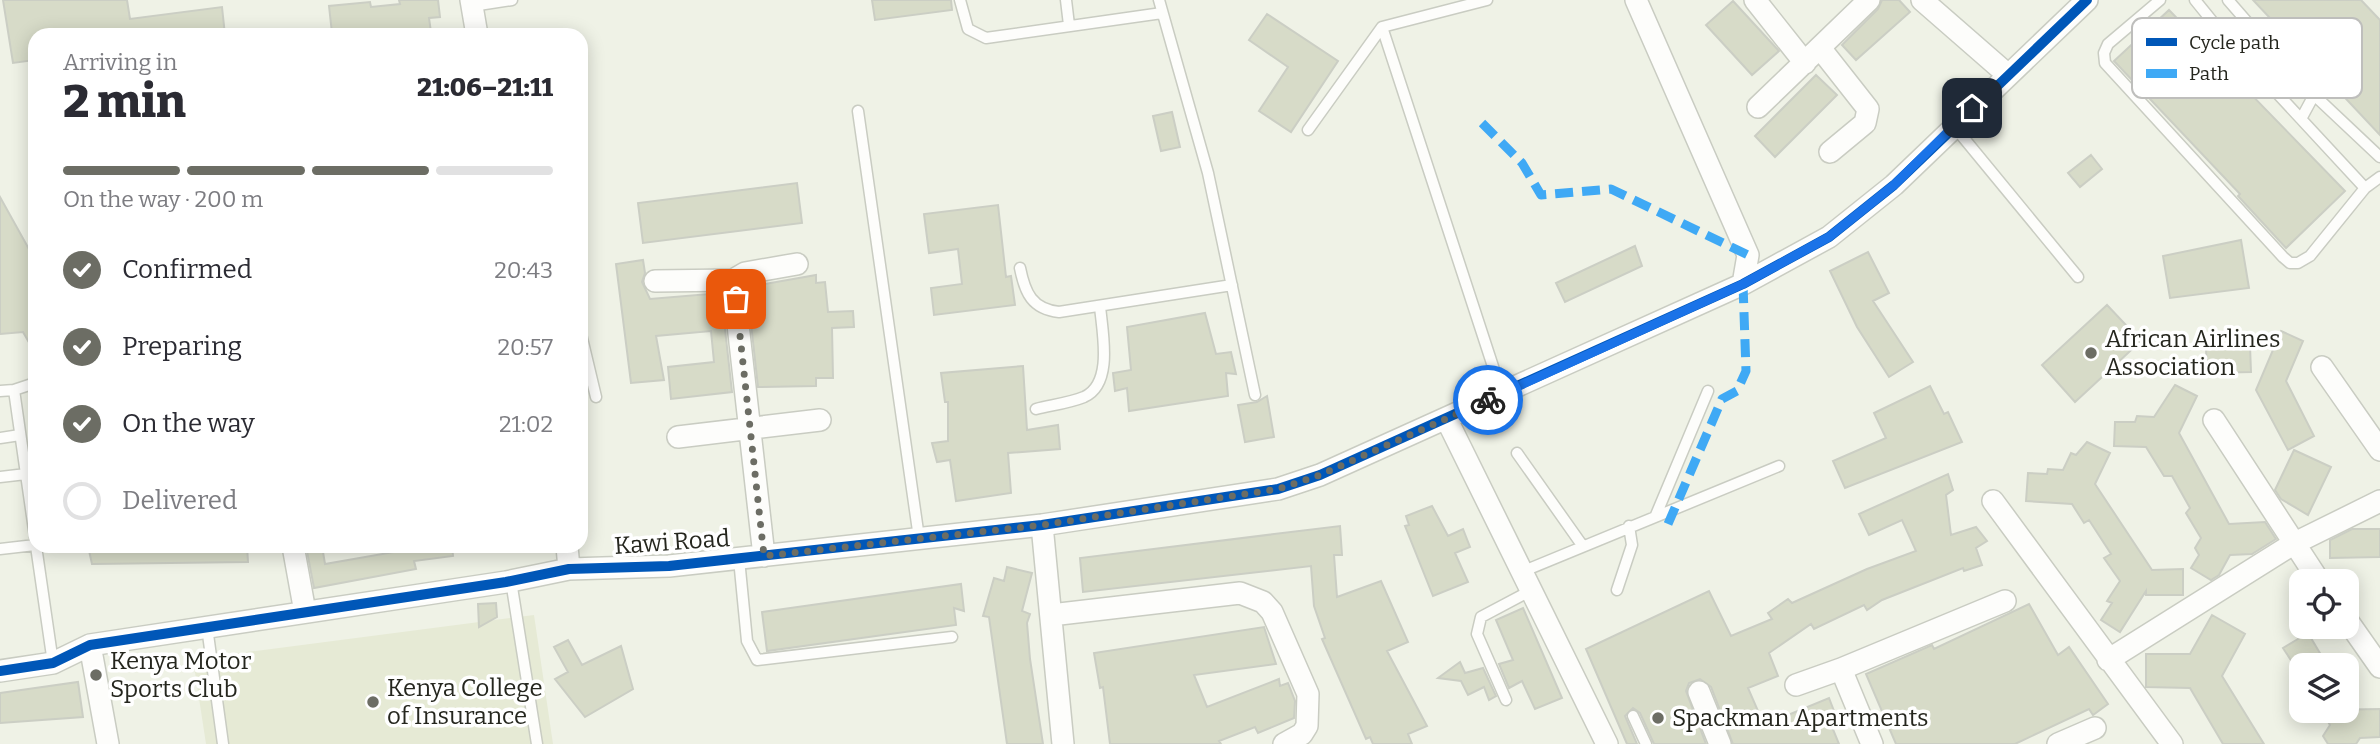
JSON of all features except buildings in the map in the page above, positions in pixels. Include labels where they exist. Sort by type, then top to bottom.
[{"type":"street","points":[[1636,0],[1748,255],[1743,284]]},
{"type":"street","points":[[1755,0],[1868,109],[1865,124],[1830,152]]},
{"type":"street","points":[[1758,107],[1869,0]]},
{"type":"street","points":[[1922,0],[2008,75]]},
{"type":"street","name":"Kawi Road","points":[[0,671],[53,663],[90,645],[511,581],[569,569],[668,566],[1042,525],[1278,489],[1320,475],[1447,420],[1743,284],[1829,237],[1894,185],[1953,125],[2087,0]]},
{"type":"street","points":[[471,3],[476,28]]},
{"type":"street","points":[[656,281],[733,280],[745,273],[797,264]]},
{"type":"street","points":[[733,280],[764,556]]},
{"type":"street","points":[[2322,367],[2380,450]]},
{"type":"street","points":[[678,437],[820,420]]},
{"type":"street","points":[[1447,420],[1607,744]]},
{"type":"street","points":[[2214,420],[2311,569]]},
{"type":"street","points":[[1993,501],[2172,744]]},
{"type":"street","points":[[2108,660],[2293,544],[2380,501]]},
{"type":"street","points":[[1042,525],[1063,744]]},
{"type":"street","points":[[294,553],[305,612]]},
{"type":"street","points":[[568,553],[569,569]]},
{"type":"street","points":[[1051,615],[1240,593],[1253,596],[1272,612],[1308,694],[1307,726],[1302,734],[1284,744]]},
{"type":"street","points":[[1796,685],[2005,601]]},
{"type":"street","points":[[2359,637],[2380,667]]},
{"type":"street","points":[[90,645],[108,744]]},
{"type":"street","points":[[1841,669],[1872,744]]},
{"type":"street","points":[[1699,692],[1720,744]]},
{"type":"street","points":[[2057,744],[2095,728]]},
{"type":"lane","points":[[471,3],[512,0]]},
{"type":"lane","points":[[960,0],[968,29],[986,38],[1163,13]]},
{"type":"lane","points":[[1066,0],[1069,25]]},
{"type":"lane","points":[[1159,0],[1208,173],[1255,395]]},
{"type":"lane","points":[[1308,130],[1382,27],[1487,0]]},
{"type":"lane","points":[[2139,18],[2160,0]]},
{"type":"lane","points":[[2195,0],[2211,18]]},
{"type":"lane","points":[[2228,0],[2244,18]]},
{"type":"lane","points":[[2132,24],[2108,44],[2104,53],[2105,62],[2132,92]]},
{"type":"lane","points":[[1382,27],[1502,394]]},
{"type":"lane","points":[[2138,98],[2290,263],[2298,263],[2310,256],[2365,188],[2380,177]]},
{"type":"lane","points":[[2282,98],[2365,188]]},
{"type":"lane","points":[[2301,119],[2312,98]]},
{"type":"lane","points":[[2317,98],[2380,157]]},
{"type":"lane","points":[[858,111],[919,538]]},
{"type":"lane","points":[[1953,125],[2078,277]]},
{"type":"lane","points":[[1020,268],[1027,294],[1045,310],[1059,312],[1232,285]]},
{"type":"lane","points":[[1036,410],[1086,396],[1099,384],[1104,358],[1100,306]]},
{"type":"lane","points":[[588,363],[596,397]]},
{"type":"lane","points":[[0,391],[28,385]]},
{"type":"lane","points":[[14,390],[28,488]]},
{"type":"lane","points":[[1656,515],[1708,391]]},
{"type":"lane","points":[[0,438],[20,435]]},
{"type":"lane","points":[[22,449],[28,449]]},
{"type":"lane","points":[[1517,453],[1582,545]]},
{"type":"lane","points":[[1506,700],[1477,634],[1477,623],[1481,617],[1582,545],[1779,466]]},
{"type":"lane","points":[[0,477],[26,474]]},
{"type":"lane","points":[[1617,590],[1632,545],[1629,526]]},
{"type":"lane","points":[[0,549],[28,546]]},
{"type":"lane","points":[[37,553],[53,663]]},
{"type":"lane","points":[[738,559],[747,641],[757,660],[952,637]]},
{"type":"lane","points":[[511,581],[537,744]]},
{"type":"lane","points":[[207,627],[223,744]]},
{"type":"lane","points":[[1633,716],[1646,744]]},
{"type":"shaded area","name":"Kenya College of Insurance","points":[[534,615],[553,744],[206,744],[193,659]]},
{"type":"marked path","points":[[1482,123],[1522,163],[1541,195],[1611,189],[1748,255]]},
{"type":"marked path","points":[[1668,524],[1722,399],[1737,391],[1746,371],[1743,284]]},
{"type":"cycle path","points":[[0,671],[53,663],[90,645],[506,582],[569,569],[669,566],[1042,525],[1278,489],[1320,475],[1743,284],[1829,237],[1894,185],[2087,0]]},
{"type":"way so far","points":[[736,299],[764,556],[1042,525],[1278,489],[1320,475],[1488,400]]},
{"type":"place","name":"African Airlines Association","points":[[2091,353]]},
{"type":"place","name":"Kenya Motor Sports Club","points":[[96,675]]},
{"type":"place","name":"Kenya College of Insurance","points":[[373,702]]},
{"type":"place","name":"Spackman Apartments","points":[[1658,718]]},
{"type":"route","points":[[1488,400],[1743,284],[1829,237],[1894,185],[1972,108]]}]
